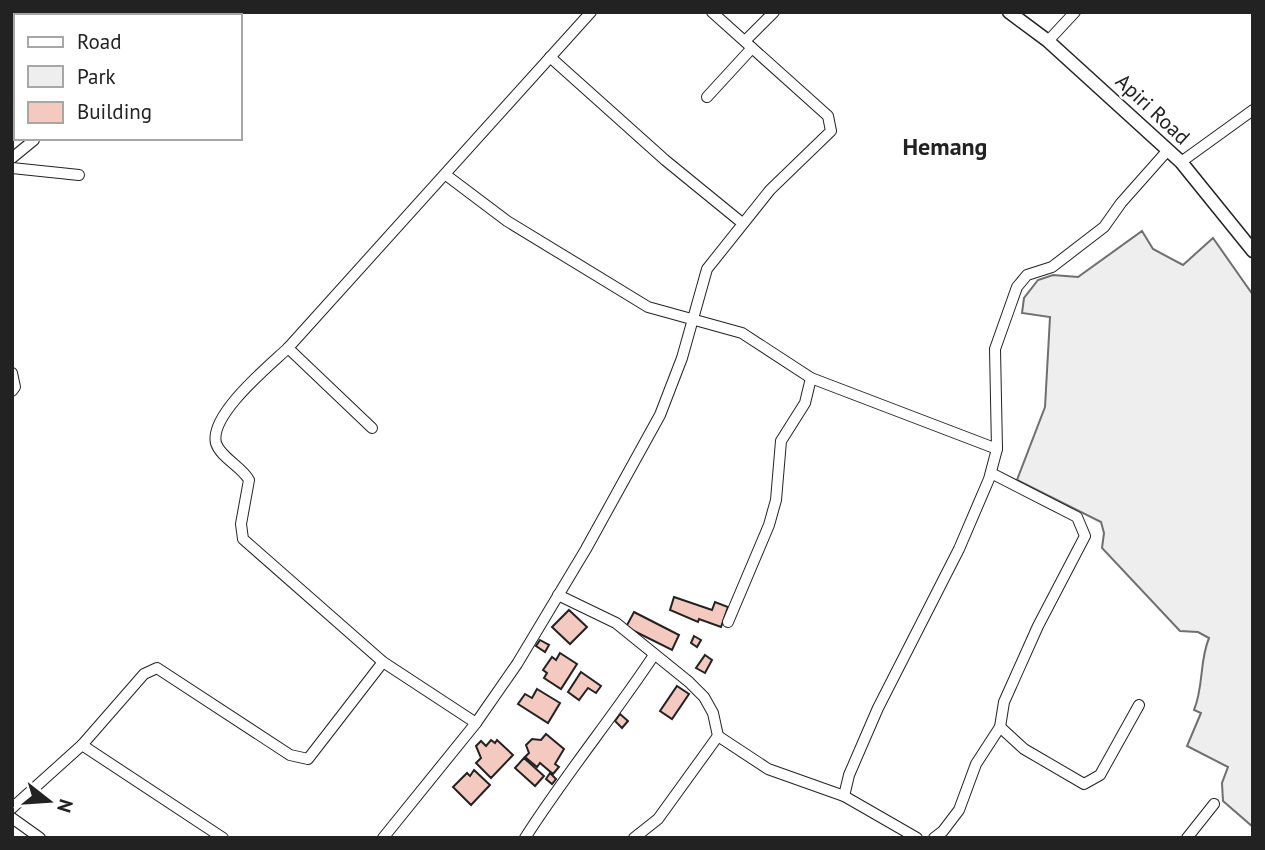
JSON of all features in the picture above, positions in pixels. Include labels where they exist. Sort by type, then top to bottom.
[{"type":"street","points":[[476,723],[383,662],[243,539],[241,532],[249,480],[218,447],[216,433],[223,417],[245,389],[288,348],[591,12]]},
{"type":"street","points":[[383,838],[476,723],[517,664],[558,595],[660,415],[707,269],[741,222],[790,168],[829,134],[832,125],[828,116],[712,12]]},
{"type":"street","points":[[707,97],[774,12]]},
{"type":"street","name":"Apiri Road","points":[[1009,12],[1048,41],[1181,162],[1250,243]]},
{"type":"street","points":[[1048,41],[1075,12]]},
{"type":"street","points":[[550,57],[619,121],[741,222]]},
{"type":"street","points":[[1181,162],[1253,110]]},
{"type":"street","points":[[12,158],[34,140]]},
{"type":"street","points":[[844,796],[849,775],[878,708],[949,570],[991,472],[997,449],[995,349],[1017,287],[1027,275],[1052,267],[1104,227],[1121,203],[1168,150]]},
{"type":"street","points":[[12,168],[79,175]]},
{"type":"street","points":[[446,175],[507,221],[633,300],[662,313],[693,318],[742,333],[811,378],[997,449]]},
{"type":"street","points":[[288,348],[372,428]]},
{"type":"street","points":[[12,373],[15,387],[12,391]]},
{"type":"street","points":[[728,622],[769,525],[776,500],[781,441],[802,408],[811,378]]},
{"type":"street","points":[[934,838],[959,810],[976,764],[1000,727],[1004,702],[1038,626],[1081,548],[1085,531],[1077,517],[991,472]]},
{"type":"street","points":[[558,595],[615,623],[704,696],[713,713],[718,736],[768,769],[844,796],[916,838]]},
{"type":"street","points":[[526,838],[539,813],[618,709],[654,655]]},
{"type":"street","points":[[12,808],[82,745],[144,674],[157,668],[290,755],[309,759],[383,662]]},
{"type":"street","points":[[1000,727],[1024,749],[1084,784],[1100,775],[1139,705]]},
{"type":"street","points":[[634,838],[659,819],[718,736]]},
{"type":"street","points":[[82,745],[223,838]]},
{"type":"street","points":[[1187,838],[1214,804]]},
{"type":"street","points":[[12,818],[40,838]]},
{"type":"green space","points":[[1142,231],[1153,249],[1183,265],[1213,238],[1253,295],[1253,827],[1223,801],[1222,783],[1228,767],[1187,746],[1201,713],[1194,710],[1209,638],[1198,632],[1180,631],[1102,548],[1104,533],[1101,522],[1017,480],[1045,407],[1050,317],[1022,313],[1024,298],[1038,280],[1053,275],[1078,277]]},
{"type":"building","points":[[674,597],[712,610],[715,602],[728,607],[721,627],[699,619],[698,622],[670,610]]},
{"type":"building","points":[[569,610],[587,627],[570,644],[552,627]]},
{"type":"building","points":[[634,612],[679,635],[672,650],[626,627]]},
{"type":"building","points":[[694,636],[701,640],[697,647],[691,643]]},
{"type":"building","points":[[540,640],[549,645],[545,652],[536,646]]},
{"type":"building","points":[[560,653],[577,664],[561,689],[544,678],[547,673],[543,670],[552,657],[556,660]]},
{"type":"building","points":[[705,655],[712,660],[705,673],[696,668]]},
{"type":"building","points":[[581,672],[601,686],[596,693],[588,688],[579,700],[568,692]]},
{"type":"building","points":[[677,686],[689,694],[672,719],[660,711]]},
{"type":"building","points":[[537,689],[560,703],[548,723],[518,704],[525,694],[532,698]]},
{"type":"building","points":[[620,714],[628,721],[622,728],[615,721]]},
{"type":"building","points":[[546,734],[564,749],[555,764],[559,767],[553,774],[540,763],[537,767],[525,757],[529,753],[526,745],[532,739],[541,740]]},
{"type":"building","points":[[491,740],[495,743],[497,740],[513,755],[491,778],[476,763],[481,758],[476,746],[481,741],[486,746]]},
{"type":"building","points":[[524,758],[544,776],[535,786],[515,768]]},
{"type":"building","points":[[474,770],[490,785],[471,805],[453,787],[467,773],[470,776]]},
{"type":"building","points":[[550,773],[556,779],[552,784],[546,779]]},
{"type":"district","name":"Hemang","points":[[945,146]]}]
